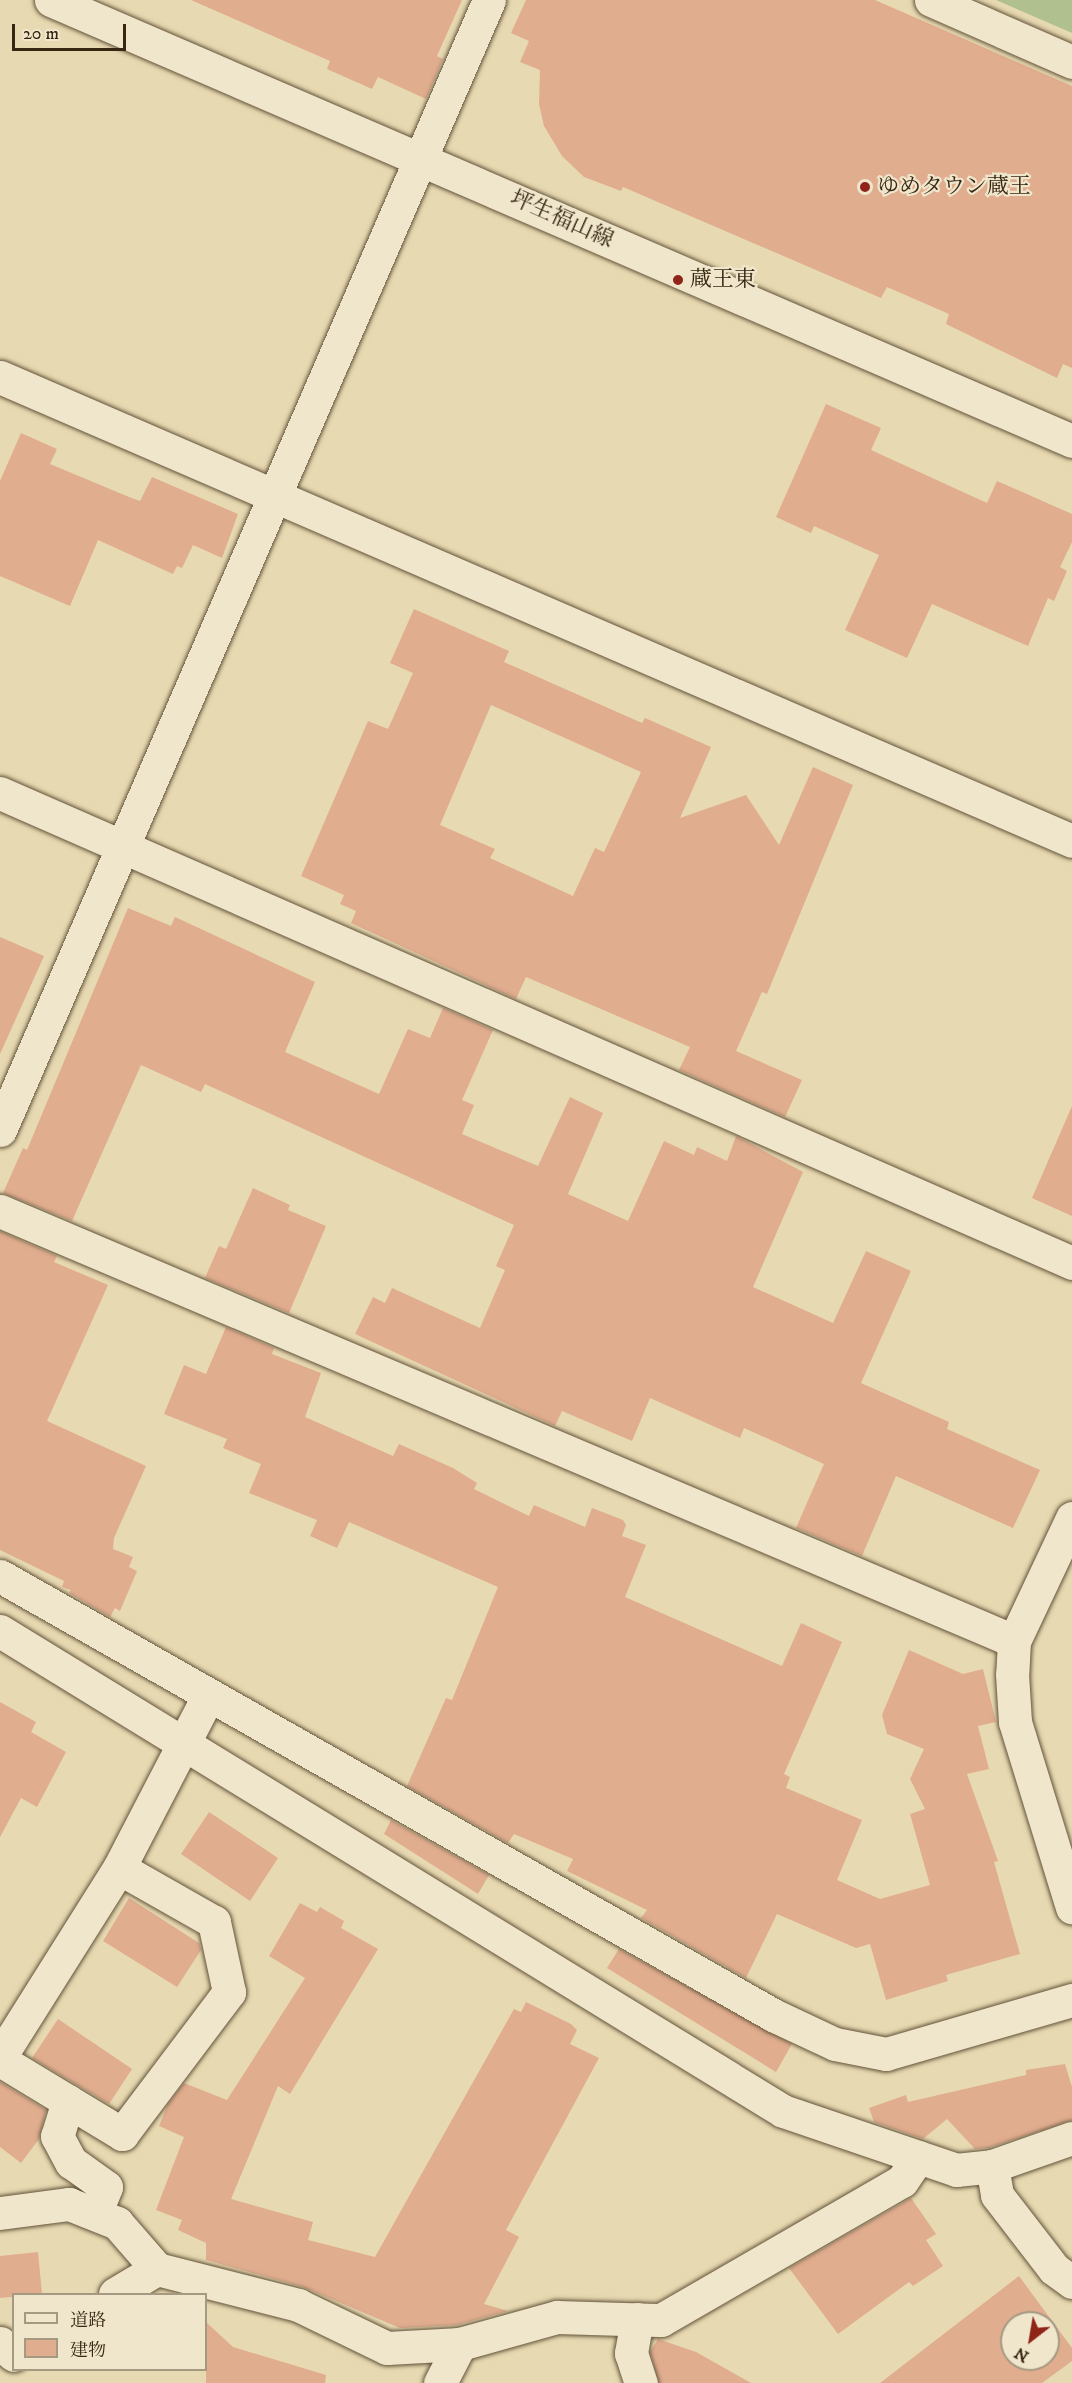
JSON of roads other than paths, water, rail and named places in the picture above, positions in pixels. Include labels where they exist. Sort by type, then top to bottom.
[{"type":"street","name":"坪生福山線","points":[[51,0],[1072,441]]},
{"type":"street","points":[[0,1130],[418,157],[489,0]]},
{"type":"street","points":[[931,0],[1072,62]]},
{"type":"street","points":[[0,377],[1072,841]]},
{"type":"street","points":[[0,793],[1072,1263]]},
{"type":"street","points":[[0,1211],[1014,1641]]},
{"type":"street","points":[[1072,1518],[1014,1641],[1015,1722],[1072,1907]]},
{"type":"street","points":[[0,1576],[773,2015],[834,2044],[886,2054],[1072,2000]]},
{"type":"street","points":[[0,1631],[783,2111],[956,2170],[992,2166],[1072,2138]]},
{"type":"street","points":[[119,1868],[214,1923],[229,1992],[122,2134],[0,2059],[119,1868],[208,1696]]},
{"type":"street","points":[[68,2102],[57,2136],[71,2162],[106,2187],[95,2214]]},
{"type":"street","points":[[0,2213],[69,2204],[117,2223],[157,2269],[298,2305],[387,2348],[460,2344],[557,2317],[661,2320],[902,2181],[918,2157]]},
{"type":"street","points":[[992,2166],[997,2195],[1054,2269],[1072,2282]]},
{"type":"street","points":[[118,2293],[157,2269]]},
{"type":"street","points":[[637,2319],[631,2353],[641,2383]]},
{"type":"street","points":[[0,2343],[12,2358]]},
{"type":"street","points":[[440,2383],[460,2344]]},
{"type":"street","points":[[0,2374],[12,2362]]},
{"type":"place","name":"ゆめタウン蔵王","points":[[865,187]]},
{"type":"place","name":"蔵王東","points":[[678,280]]}]
